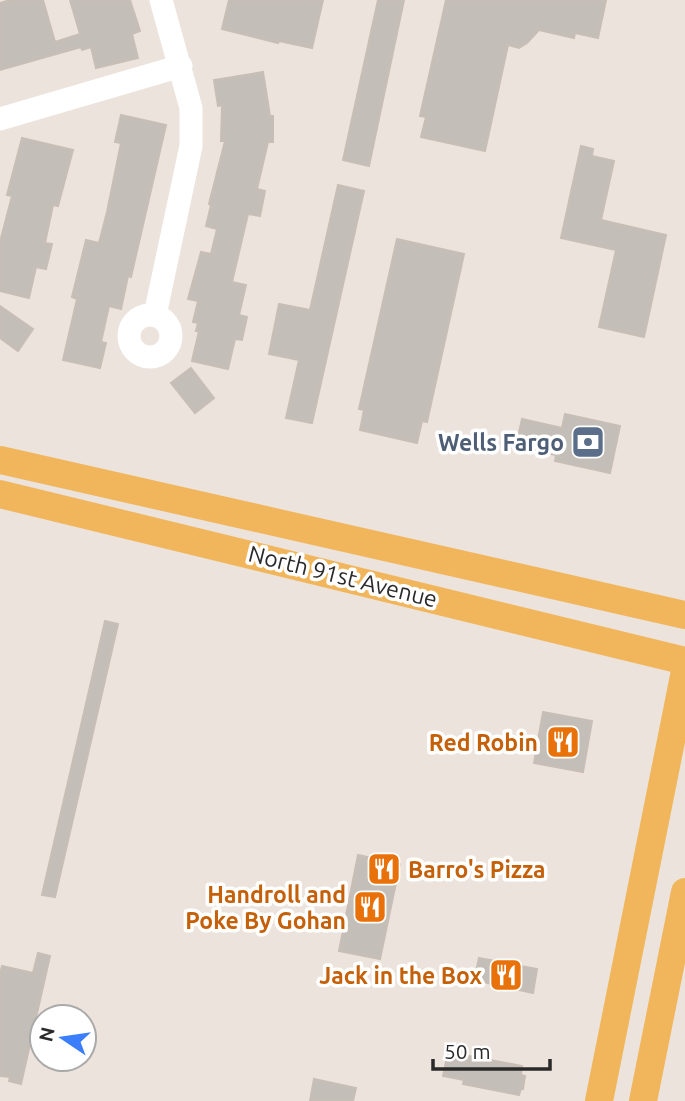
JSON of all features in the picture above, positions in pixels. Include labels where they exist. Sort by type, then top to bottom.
[{"type":"main road","name":"North 91st Avenue","points":[[0,460],[685,615]]},
{"type":"main road","name":"North 91st Avenue","points":[[0,494],[685,661]]},
{"type":"main road","points":[[246,553],[255,519]]},
{"type":"main road","points":[[599,1101],[685,671]]},
{"type":"main road","points":[[643,1101],[685,892]]},
{"type":"main road","points":[[611,1046],[621,1048],[626,1054],[619,1101]]},
{"type":"street","points":[[155,315],[191,146],[191,108],[162,0]]},
{"type":"street","points":[[0,119],[181,66]]},
{"type":"building","points":[[10,0],[43,0],[55,42],[80,34],[70,0],[130,0],[140,31],[132,34],[138,58],[96,68],[91,47],[82,50],[81,47],[0,70],[0,3]]},
{"type":"building","points":[[229,0],[323,0],[312,48],[279,41],[278,43],[222,29]]},
{"type":"building","points":[[378,0],[404,0],[369,166],[343,160]]},
{"type":"building","points":[[446,0],[606,0],[598,38],[575,33],[574,38],[539,30],[519,48],[508,45],[485,151],[421,137],[426,117],[420,116]]},
{"type":"building","points":[[263,72],[270,116],[273,116],[273,142],[268,142],[257,189],[265,191],[260,216],[248,214],[232,282],[246,285],[239,315],[247,317],[242,340],[235,339],[228,369],[192,361],[199,331],[196,331],[198,323],[193,322],[198,301],[188,299],[201,252],[211,254],[217,229],[206,226],[225,141],[221,141],[222,105],[218,106],[214,80]]},
{"type":"building","points":[[121,115],[166,125],[131,277],[128,276],[121,309],[109,306],[101,342],[106,343],[100,368],[63,360],[77,299],[72,297],[86,240],[99,243],[107,212],[121,143],[115,142]]},
{"type":"building","points":[[22,138],[73,150],[58,206],[53,205],[45,243],[52,244],[46,269],[36,267],[29,298],[0,291],[0,242],[12,196],[7,195]]},
{"type":"building","points":[[581,146],[593,149],[592,156],[614,161],[601,220],[666,235],[644,337],[599,327],[616,250],[561,238]]},
{"type":"building","points":[[338,185],[364,191],[312,423],[286,418],[299,360],[269,354],[279,304],[310,310]]},
{"type":"building","points":[[397,239],[464,254],[427,422],[422,421],[417,443],[360,430],[364,410],[359,409]]},
{"type":"building","points":[[0,306],[33,329],[18,351],[0,338]]},
{"type":"building","points":[[191,368],[214,398],[195,413],[171,383]]},
{"type":"building","name":"Wells Fargo","points":[[565,414],[620,426],[610,473],[555,461],[556,455],[516,446],[522,419],[562,428]]},
{"type":"building","points":[[105,621],[118,624],[55,897],[42,895]]},
{"type":"building","name":"Red Robin","points":[[543,712],[592,721],[583,772],[534,763]]},
{"type":"building","points":[[358,855],[400,864],[380,959],[339,951]]},
{"type":"building","points":[[38,953],[50,956],[39,1003],[28,1003],[28,1053],[21,1084],[9,1081],[10,1077],[0,1076],[0,974],[2,966],[33,973]]},
{"type":"building","name":"Jack in the Box","points":[[479,958],[537,969],[533,993],[474,980]]},
{"type":"building","points":[[469,1056],[522,1066],[521,1075],[525,1076],[519,1095],[463,1084],[464,1080],[443,1076],[447,1057],[468,1061]]},
{"type":"building","points":[[314,1079],[356,1088],[353,1101],[310,1101]]},
{"type":"place","name":"Wells Fargo","points":[[588,442]]},
{"type":"place","name":"Red Robin","points":[[563,742]]},
{"type":"place","name":"Barro's Pizza","points":[[384,869]]},
{"type":"place","name":"Handroll and Poke By Gohan","points":[[370,907]]},
{"type":"place","name":"Jack in the Box","points":[[506,975]]}]
